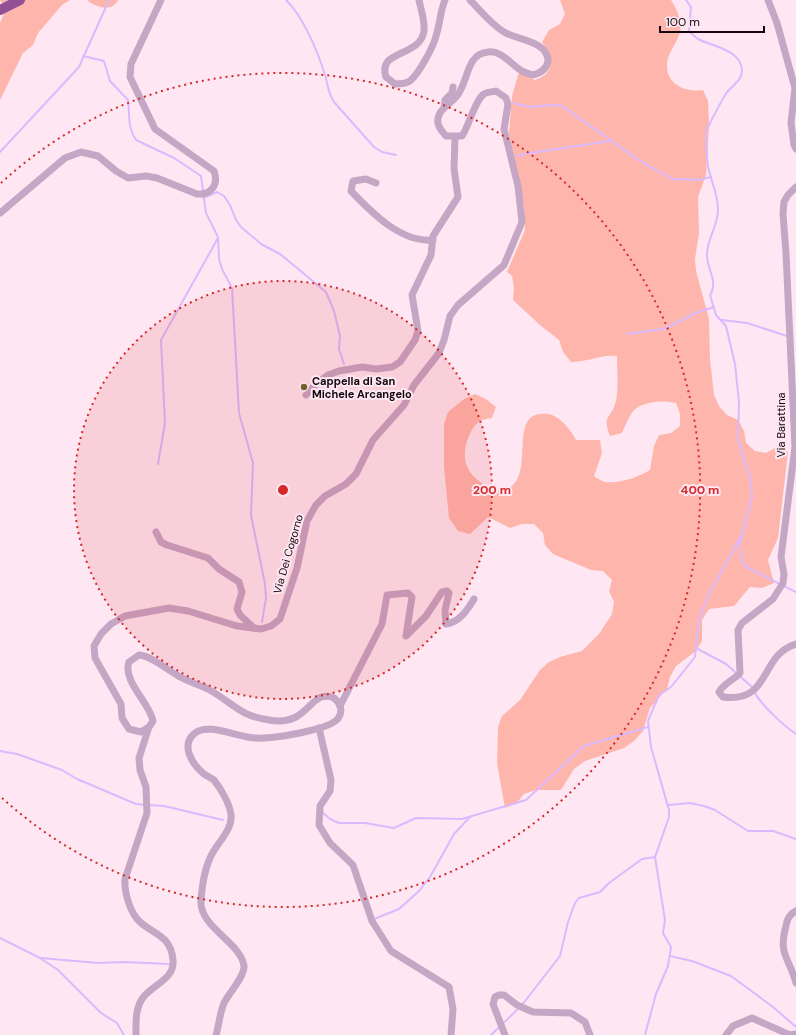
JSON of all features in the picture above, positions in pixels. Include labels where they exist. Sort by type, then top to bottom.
[{"type":"highway","points":[[0,10],[20,0]]},
{"type":"street","points":[[0,213],[65,158],[81,152],[98,156],[116,171],[128,178],[146,176],[157,178],[202,194],[211,190],[215,186],[216,176],[211,167],[155,129],[130,77],[131,64],[161,0]]},
{"type":"street","points":[[419,0],[424,24],[420,40],[408,51],[390,58],[385,64],[386,77],[395,84],[406,83],[411,80],[429,52],[436,36],[441,9],[445,0]]},
{"type":"street","points":[[306,395],[318,382],[333,373],[350,368],[362,367],[376,369],[392,367],[400,362],[415,340],[418,331],[412,294],[431,255],[433,236],[458,197],[454,168],[455,138],[446,136],[440,129],[437,122],[439,114],[461,91],[471,62],[480,54],[488,52],[499,53],[522,72],[533,76],[542,72],[547,65],[548,58],[544,49],[534,43],[504,33],[493,24],[470,0]]},
{"type":"street","points":[[768,0],[777,23],[795,88],[791,123],[794,145],[796,149]]},
{"type":"street","points":[[444,108],[445,100],[452,94],[453,87]]},
{"type":"street","name":"Via Dei Cogorno","points":[[149,727],[141,732],[129,729],[122,718],[121,704],[95,658],[94,646],[101,634],[111,624],[125,616],[169,608],[194,613],[237,626],[261,629],[271,626],[280,619],[297,568],[307,521],[316,505],[325,496],[346,484],[356,474],[373,440],[404,405],[414,385],[426,368],[440,353],[450,316],[458,305],[504,265],[522,222],[518,186],[504,129],[508,104],[506,98],[496,91],[484,93],[479,99],[467,130],[462,136],[455,138]]},
{"type":"street","points":[[376,183],[366,179],[353,181],[351,191],[385,222],[399,231],[415,240],[433,240]]},
{"type":"street","name":"Via Barattina","points":[[796,187],[788,195],[784,202],[782,214],[786,253],[795,447],[781,557],[784,574],[783,583],[773,599],[742,622],[738,630],[740,673],[734,680],[722,686],[719,692],[723,697],[733,698],[745,696],[754,690],[762,681],[777,655],[796,644]]},
{"type":"street","points":[[156,532],[161,542],[208,558],[219,570],[239,582],[242,592],[237,609],[240,615],[254,628]]},
{"type":"street","points":[[216,1035],[224,1004],[244,973],[244,965],[240,956],[203,914],[200,900],[210,859],[228,830],[232,816],[228,802],[214,780],[202,773],[191,759],[188,753],[189,740],[193,734],[204,728],[258,738],[318,728],[337,721],[340,716],[340,706],[382,624],[387,594],[408,593],[412,597],[406,636],[426,616],[442,592],[447,591],[449,593],[445,610],[446,624],[455,621],[465,613],[474,599]]},
{"type":"street","points":[[136,1035],[136,1013],[142,999],[155,986],[166,978],[172,968],[173,961],[167,941],[140,921],[133,911],[124,888],[125,879],[146,812],[146,787],[140,770],[139,758],[149,727],[153,721],[152,713],[138,692],[128,670],[129,662],[139,656],[147,657],[179,677],[207,689],[229,701],[238,711],[252,717],[284,721],[297,716],[320,697],[325,696],[334,698],[340,706]]},
{"type":"street","points":[[318,728],[331,780],[330,791],[320,806],[319,825],[330,842],[353,865],[372,921],[391,951],[449,987],[453,1009],[451,1035]]},
{"type":"street","points":[[796,911],[790,914],[786,923],[782,945],[796,983]]},
{"type":"street","points":[[505,1035],[493,1004],[495,997],[499,994],[504,995],[517,1005],[533,1012],[571,1013],[585,1022],[590,1035]]},
{"type":"street","points":[[726,1035],[733,1026],[752,1018],[790,1035],[796,1034]]},
{"type":"shaded area","points":[[0,0],[70,0],[62,5],[38,33],[33,45],[23,53],[0,100],[0,23],[4,12]]},
{"type":"shaded area","points":[[87,0],[118,0],[112,6],[103,8],[94,5]]},
{"type":"shaded area","points":[[560,0],[671,0],[675,7],[680,19],[680,32],[668,58],[668,73],[675,84],[681,87],[688,90],[703,90],[708,101],[709,125],[706,175],[698,197],[699,233],[695,259],[696,271],[709,319],[710,359],[714,395],[719,406],[727,415],[738,420],[744,431],[746,443],[755,451],[766,453],[777,447],[788,452],[778,538],[768,560],[774,583],[762,588],[750,587],[734,606],[709,609],[702,620],[702,641],[696,651],[676,666],[670,677],[667,689],[650,708],[643,731],[634,741],[624,748],[585,761],[574,769],[561,790],[536,790],[524,794],[517,803],[505,808],[497,763],[498,727],[502,716],[520,700],[540,670],[549,662],[560,657],[582,651],[599,634],[612,614],[614,602],[609,591],[612,580],[603,571],[591,570],[553,554],[545,545],[543,533],[534,524],[522,524],[510,528],[488,517],[470,534],[458,531],[449,518],[444,467],[444,424],[448,412],[464,399],[475,394],[486,399],[496,407],[492,418],[480,421],[472,430],[466,444],[465,458],[469,471],[480,482],[500,490],[504,490],[514,484],[520,473],[524,433],[527,422],[535,415],[548,414],[561,420],[576,440],[600,440],[602,453],[594,476],[605,482],[616,482],[629,479],[650,470],[654,446],[659,435],[671,433],[680,426],[680,414],[676,403],[654,402],[638,407],[634,410],[622,433],[610,436],[607,421],[616,400],[617,356],[606,356],[571,362],[563,352],[559,340],[513,300],[514,288],[512,276],[507,272],[525,230],[524,206],[509,133],[512,96],[519,72],[535,80],[542,77],[549,69],[550,59],[542,42],[549,30],[560,24],[565,14]]},
{"type":"waterway","points":[[0,152],[79,67],[109,0]]},
{"type":"waterway","points":[[286,0],[298,15],[309,35],[334,102],[374,147],[382,152],[396,155]]},
{"type":"waterway","points":[[686,0],[691,7],[689,31],[698,39],[734,55],[741,65],[742,70],[742,74],[738,80],[725,95],[706,132],[708,166],[717,198],[718,210],[718,216],[707,248],[707,259],[713,280],[710,295],[716,315],[726,326],[735,364],[739,402],[738,439],[751,481],[752,497],[739,546],[742,561],[746,567],[796,592]]},
{"type":"waterway","points":[[83,56],[104,61],[110,81],[128,100],[130,125],[136,140],[174,158],[201,176],[206,213],[218,237],[219,259],[222,269],[232,288],[239,413],[253,463],[251,515],[265,584],[266,598],[262,622]]},
{"type":"waterway","points":[[514,103],[529,107],[553,105],[562,106],[637,159],[672,179],[699,180],[711,177]]},
{"type":"waterway","points":[[517,156],[610,141]]},
{"type":"waterway","points":[[203,198],[217,192],[224,196],[241,227],[261,244],[280,254],[326,292],[334,311],[340,336],[339,349],[344,364]]},
{"type":"waterway","points":[[158,464],[165,423],[161,340],[218,238]]},
{"type":"waterway","points":[[627,334],[664,329],[696,313],[714,307]]},
{"type":"waterway","points":[[722,320],[747,323],[787,336]]},
{"type":"waterway","points":[[645,1035],[656,994],[668,966],[671,947],[663,933],[665,920],[655,857],[669,817],[669,810],[651,747],[648,721],[659,695],[671,687],[695,657],[699,620],[708,596],[741,536]]},
{"type":"waterway","points":[[696,648],[726,664],[752,687]]},
{"type":"waterway","points":[[754,691],[761,702],[785,726],[796,734]]},
{"type":"waterway","points":[[322,812],[330,819],[339,823],[365,823],[394,828],[416,818],[462,819],[526,800],[584,746],[648,727]]},
{"type":"waterway","points":[[0,751],[17,754],[62,770],[77,779],[136,804],[145,805]]},
{"type":"waterway","points":[[668,805],[690,803],[704,806],[715,810],[748,831],[773,831],[796,839]]},
{"type":"waterway","points":[[149,805],[164,806],[223,820]]},
{"type":"waterway","points":[[374,919],[399,909],[419,891],[430,877],[454,834],[471,816]]},
{"type":"waterway","points":[[522,1005],[560,956],[568,922],[575,903],[579,898],[600,892],[609,883],[642,859],[655,857]]},
{"type":"waterway","points":[[0,938],[40,958],[58,970],[101,1013],[117,1023],[124,1035]]},
{"type":"waterway","points":[[670,956],[692,961],[731,976],[773,1007],[796,1027]]},
{"type":"waterway","points":[[41,958],[98,963],[124,962],[169,964]]},
{"type":"waterway","points":[[491,1035],[519,1008]]},
{"type":"place","name":"Cappella di San Michele Arcangelo","points":[[304,387]]}]
